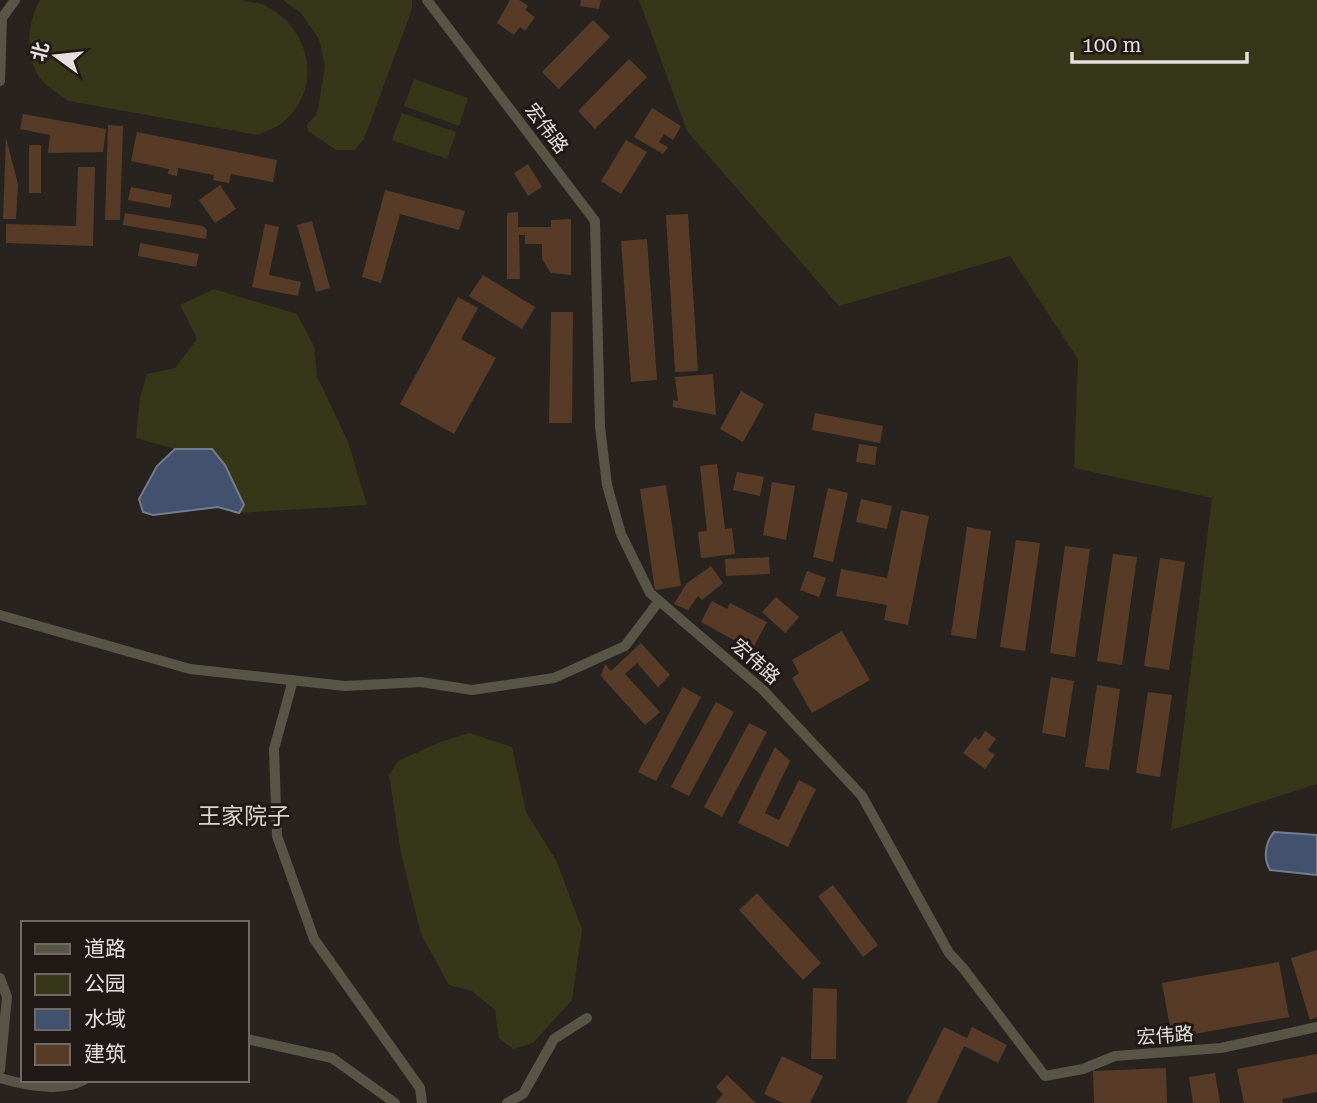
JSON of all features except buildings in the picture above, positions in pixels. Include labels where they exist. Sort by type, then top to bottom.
[{"type":"street","points":[[0,81],[2,18],[15,0]]},
{"type":"street","name":"宏伟路","points":[[427,0],[595,221],[600,427],[607,485],[621,534],[650,593],[763,690],[862,796],[949,953],[1045,1076],[1083,1069],[1115,1056],[1221,1048],[1317,1027]]},
{"type":"street","points":[[0,615],[190,669],[345,686],[421,682],[472,690],[554,678],[625,646],[659,601]]},
{"type":"street","points":[[293,680],[274,749],[277,836],[314,939],[420,1088],[422,1103]]},
{"type":"street","points":[[0,978],[7,997],[0,1070]]},
{"type":"street","points":[[507,1103],[523,1094],[554,1039],[587,1018]]},
{"type":"street","points":[[248,1039],[332,1058],[396,1103]]},
{"type":"street","points":[[0,1079],[23,1085],[73,1086],[80,1082]]},
{"type":"green space","points":[[40,0],[240,0],[263,5],[281,16],[302,44],[307,60],[304,94],[282,123],[258,135],[69,101],[46,85],[34,66],[29,44],[30,32]]},
{"type":"green space","points":[[283,0],[412,0],[412,9],[364,139],[354,150],[336,150],[308,131],[307,124],[317,114],[325,66],[319,39],[301,13]]},
{"type":"green space","points":[[639,0],[1317,0],[1317,784],[1171,830],[1212,498],[1074,468],[1078,359],[1010,256],[839,306],[687,131]]},
{"type":"green space","points":[[414,79],[468,98],[459,126],[404,106]]},
{"type":"green space","points":[[402,113],[456,132],[447,159],[392,140]]},
{"type":"green space","points":[[214,289],[297,314],[314,346],[317,376],[348,442],[367,505],[239,513],[244,505],[212,449],[175,449],[136,438],[140,397],[147,374],[175,368],[197,339],[180,305]]},
{"type":"green space","points":[[469,733],[512,747],[526,812],[556,860],[582,929],[572,1000],[533,1043],[513,1049],[499,1038],[495,1010],[472,991],[449,985],[421,934],[401,853],[389,775],[398,761],[440,742]]},
{"type":"water","points":[[175,449],[212,449],[225,465],[244,505],[239,513],[218,507],[153,515],[143,512],[139,499],[157,466]]},
{"type":"water","points":[[1274,832],[1317,835],[1317,875],[1270,870],[1266,851]]},
{"type":"district","name":"王家院子","points":[[244,816]]}]
